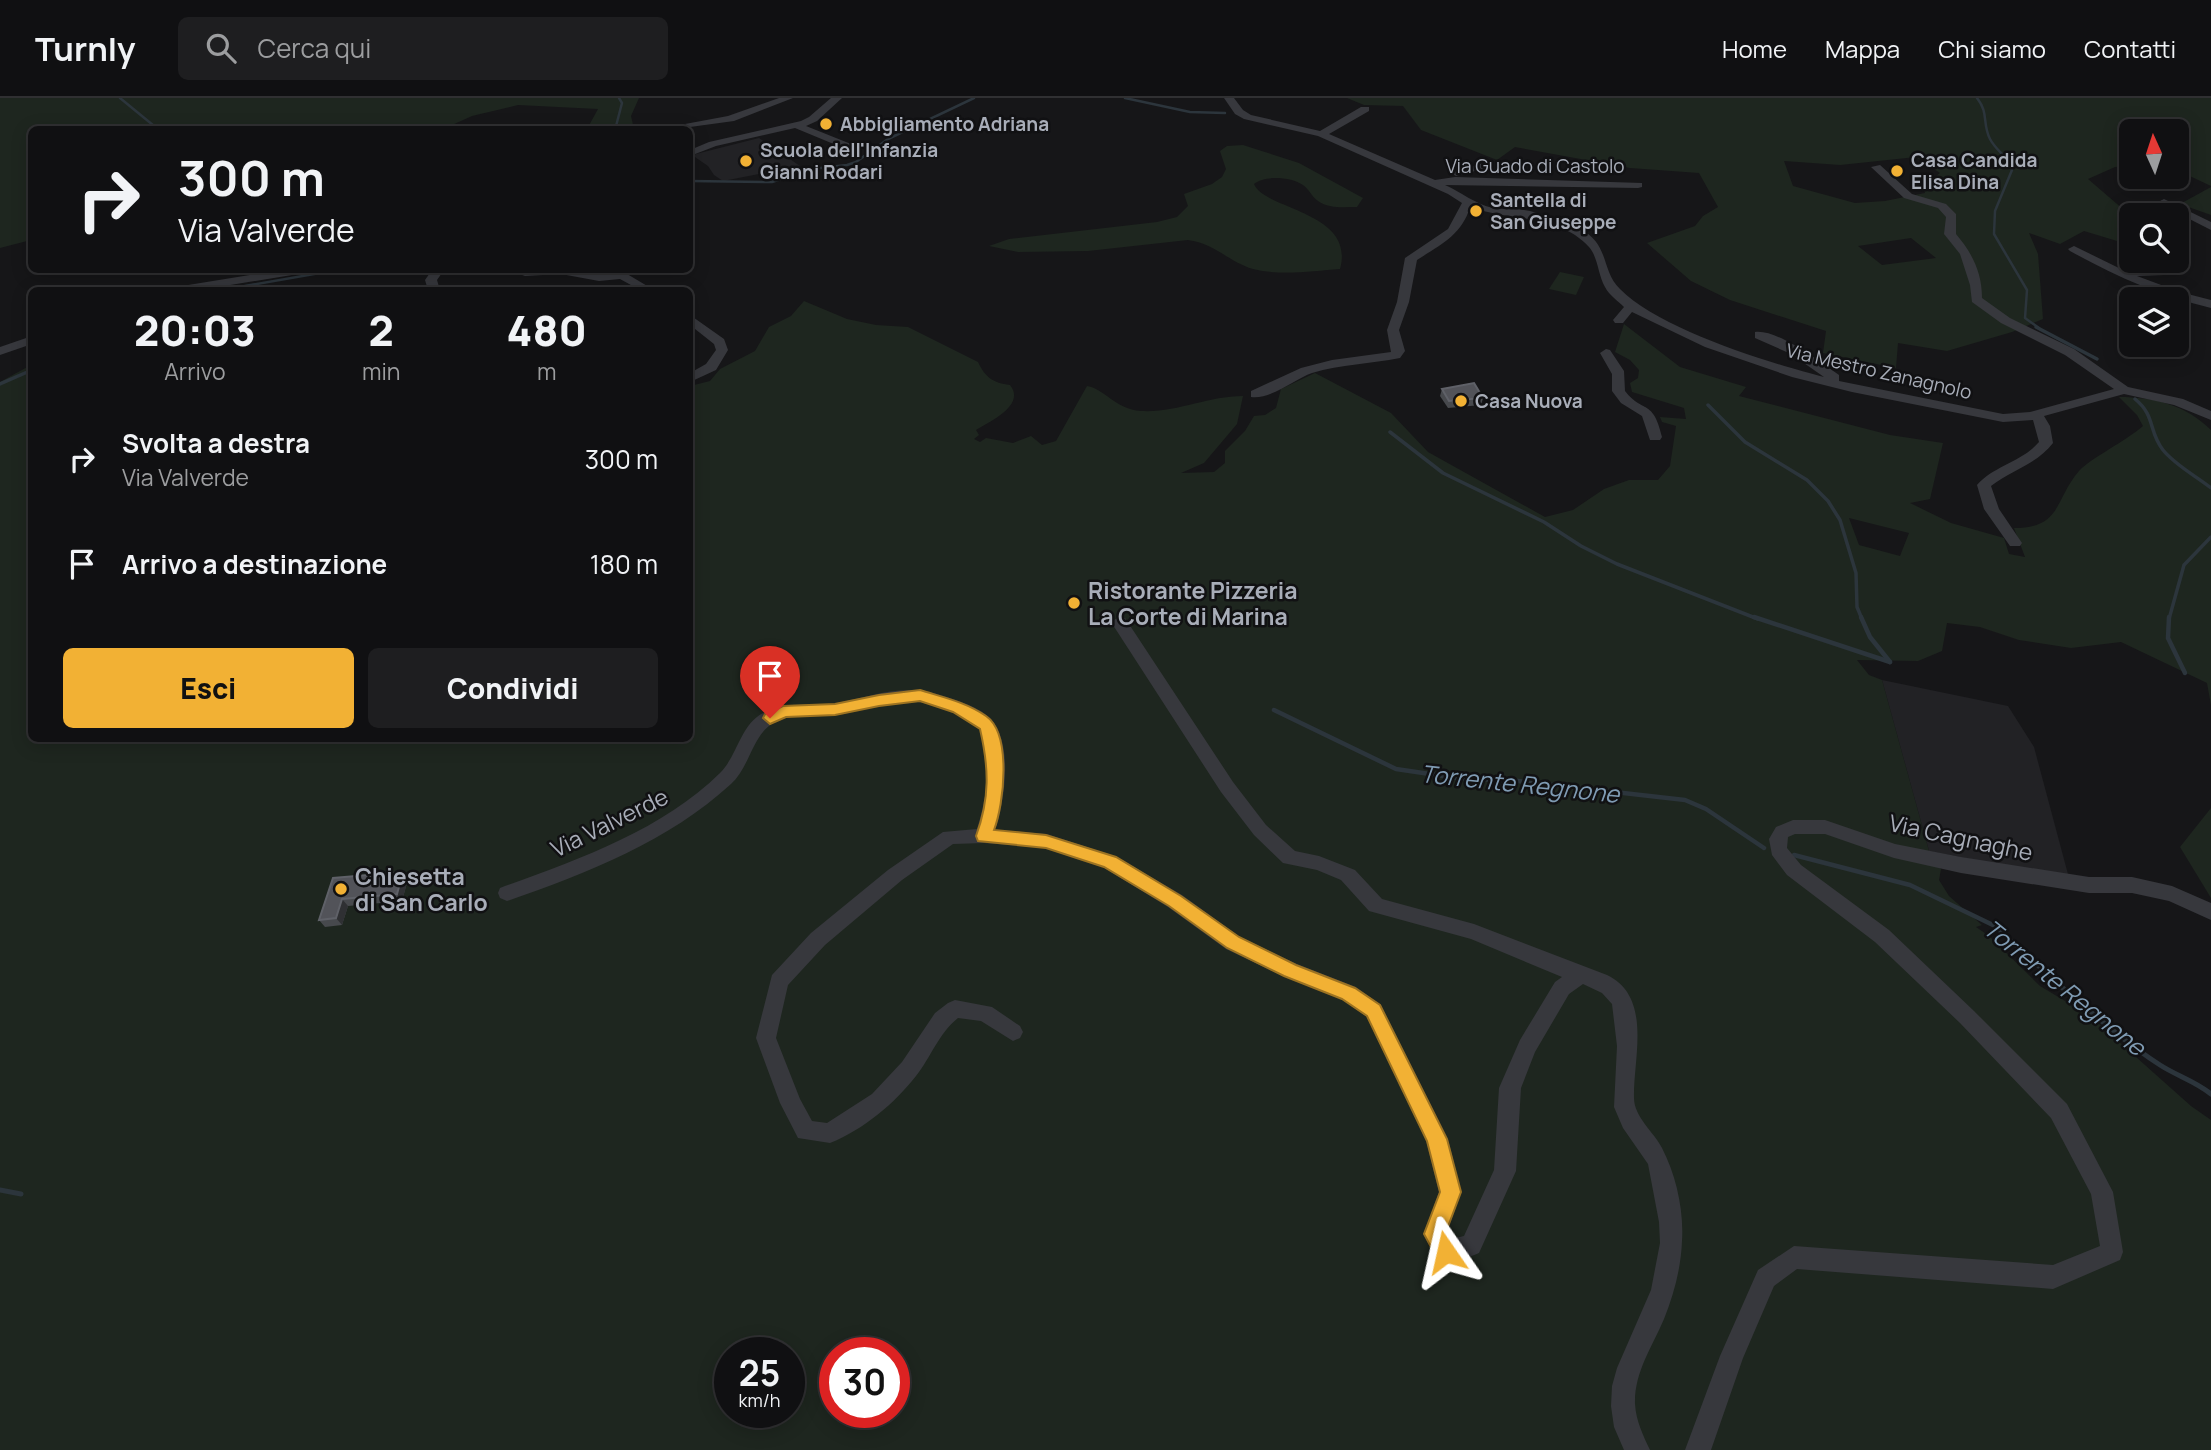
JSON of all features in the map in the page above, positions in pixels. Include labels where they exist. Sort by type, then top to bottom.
[{"type":"street","points":[[690,124],[730,119],[788,98]]},
{"type":"street","points":[[693,152],[713,144],[813,119],[837,98]]},
{"type":"street","points":[[1229,98],[1239,112],[1248,117],[1321,134],[1469,203],[1494,212],[1528,214],[1583,235],[1596,247],[1611,288],[1633,308]]},
{"type":"street","points":[[1321,134],[1365,109]]},
{"type":"street","points":[[796,125],[857,150]]},
{"type":"street","points":[[1336,151],[1401,180],[1424,181],[1486,165]]},
{"type":"street","name":"Via Mestro Zanagnolo","points":[[1876,167],[1908,196],[1942,206],[1952,216],[1950,234],[1966,253],[1976,285],[1976,299],[1981,304],[2012,324],[2071,353],[2124,390]]},
{"type":"street","name":"Via Guado di Castolo","points":[[1424,181],[1638,184]]},
{"type":"street","points":[[2164,202],[2211,228]]},
{"type":"street","points":[[1256,394],[1306,371],[1332,364],[1395,355],[1399,351],[1393,330],[1403,302],[1411,258],[1457,229],[1465,206],[1469,203]]},
{"type":"street","points":[[2074,249],[2121,274],[2193,301],[2211,304]]},
{"type":"street","points":[[199,287],[281,273]]},
{"type":"street","points":[[577,273],[599,277],[622,275],[644,287]]},
{"type":"street","points":[[2121,274],[2140,273]]},
{"type":"street","points":[[1619,320],[1626,310],[1633,308]]},
{"type":"street","name":"Via Mestro Zanagnolo","points":[[1633,308],[1709,344],[1834,383],[1979,415],[2003,418],[2037,415],[2124,390],[2156,395],[2211,416]]},
{"type":"street","points":[[693,321],[720,342],[722,350],[708,369],[693,376]]},
{"type":"street","points":[[1759,335],[1795,351],[1833,376],[1834,383]]},
{"type":"street","points":[[0,351],[28,341]]},
{"type":"street","points":[[1606,353],[1619,377],[1618,390],[1622,396],[1652,417],[1655,437]]},
{"type":"street","points":[[2015,543],[1993,515],[1985,498],[1984,485],[2004,470],[2039,452],[2046,443],[2043,426],[2037,415]]},
{"type":"street","points":[[1119,622],[1227,787],[1259,830],[1290,858],[1319,863],[1348,875],[1377,905],[1474,932],[1606,984],[1619,995],[1625,1014],[1626,1076],[1623,1098],[1629,1119],[1655,1154],[1665,1190],[1671,1240],[1663,1290],[1628,1368],[1621,1398],[1629,1436],[1637,1450]]},
{"type":"street","name":"Via Valverde","points":[[507,893],[577,869],[643,837],[699,803],[734,771],[756,725],[783,706],[835,710],[879,700],[920,696],[959,708],[982,721],[988,727],[996,764],[992,815],[984,836]]},
{"type":"street","name":"Via Cagnaghe","points":[[1698,1450],[1732,1356],[1766,1278],[1794,1257],[2053,1277],[2112,1252],[2102,1192],[2059,1111],[1968,1017],[1882,936],[1786,861],[1778,850],[1778,839],[1782,832],[1793,827],[1825,827],[1894,851],[1961,865],[2089,885],[2132,885],[2172,894],[2211,912]]},
{"type":"street","points":[[1013,1032],[985,1013],[956,1009],[942,1019],[909,1069],[879,1101],[830,1133],[806,1131],[791,1103],[766,1038],[779,981],[818,939],[895,875],[949,836],[1046,841],[1110,862],[1175,901],[1233,943],[1290,971],[1349,993],[1374,1011],[1437,1139],[1450,1192],[1435,1234],[1446,1252],[1471,1245],[1505,1171],[1510,1088],[1527,1047],[1562,988],[1580,975]]},
{"type":"shaded area","points":[[0,98],[639,98],[631,116],[633,126],[589,126],[598,109],[518,105],[472,116],[450,126],[28,126],[28,241],[0,248]]},
{"type":"shaded area","points":[[1347,98],[2211,98],[2211,186],[2189,176],[2189,119],[2119,119],[2119,167],[2088,179],[2119,206],[2119,241],[2084,231],[2060,244],[2029,233],[2038,254],[2043,319],[2012,332],[1947,351],[1898,343],[1896,368],[1823,353],[1826,331],[1730,300],[1691,281],[1647,243],[1695,226],[1703,216],[1718,207],[1699,173],[1630,168],[1515,147],[1497,160],[1421,130],[1403,106],[1364,105]],"holes":[[[1916,157],[1940,173],[1923,186],[1925,193],[1885,201],[1855,203],[1793,186],[1784,161],[1840,165]],[[1911,238],[1936,258],[1882,265],[1858,246]]]},
{"type":"shaded area","name":"Scuola dell'Infanzia Gianni Rodari","points":[[759,138],[800,166],[723,181],[693,155]]},
{"type":"shaded area","points":[[1243,145],[1299,163],[1363,198],[1357,207],[1332,206],[1322,204],[1305,187],[1292,180],[1271,178],[1254,184],[1261,193],[1307,214],[1335,235],[1341,250],[1340,269],[1263,271],[1244,266],[1206,245],[1188,240],[1088,251],[1018,252],[989,246],[1009,239],[1157,222],[1177,217],[1188,206],[1184,194],[1212,184],[1222,177],[1226,169],[1220,151],[1227,146]]},
{"type":"shaded area","points":[[2211,187],[2211,215],[2189,207],[2189,203],[2182,203]]},
{"type":"shaded area","points":[[1560,272],[1584,277],[1576,295],[1549,289]]},
{"type":"shaded area","points":[[804,301],[847,319],[876,325],[908,327],[978,362],[990,378],[1010,385],[1014,399],[1005,412],[976,430],[979,435],[974,439],[980,442],[986,438],[1013,443],[1031,436],[1042,445],[1056,441],[1087,386],[1124,407],[1141,411],[1167,410],[1243,396],[1237,424],[1204,463],[1181,473],[1214,472],[1225,463],[1225,451],[1245,431],[1254,416],[1265,415],[1276,408],[1281,389],[1315,373],[1391,413],[1428,452],[1545,517],[1573,510],[1604,489],[1629,480],[1658,480],[1670,466],[1676,426],[1662,422],[1660,417],[1686,419],[1684,408],[1632,392],[1630,383],[1638,378],[1639,370],[1630,360],[1615,352],[1624,324],[1680,367],[1746,387],[1739,396],[1890,435],[1943,443],[1930,499],[1910,503],[1951,523],[2004,538],[2009,554],[2025,557],[2014,528],[2030,527],[2049,518],[2079,471],[2143,426],[2137,415],[2119,397],[2169,404],[2201,421],[2211,430],[2211,705],[2207,683],[2121,642],[2071,648],[2019,640],[1980,627],[1947,623],[1942,651],[1918,661],[1857,660],[1869,675],[1882,680],[1929,851],[1932,860],[1941,869],[1939,880],[1949,896],[1982,925],[1976,927],[1989,936],[2040,986],[2090,1016],[2191,1106],[2211,1120],[2211,1450],[0,1450],[0,382],[28,367],[28,742],[693,742],[693,385],[710,381],[720,369],[755,351],[769,327],[791,316]],"holes":[[[1849,518],[1909,533],[1900,556],[1859,545]]]},
{"type":"shaded area","points":[[1882,680],[2008,706],[2034,747],[2069,878],[1929,851]]},
{"type":"shaded area","points":[[2211,808],[2211,898],[2180,847]]},
{"type":"building","points":[[1474,383],[1483,398],[1449,401],[1442,389]]},
{"type":"building","points":[[403,872],[397,894],[342,899],[336,918],[319,920],[333,878]]},
{"type":"waterway","points":[[120,98],[154,126]]},
{"type":"waterway","points":[[616,126],[622,103],[619,98]]},
{"type":"waterway","points":[[693,181],[772,182],[812,169],[847,165],[856,162],[888,139],[974,98]]},
{"type":"waterway","points":[[1125,98],[1190,112],[1225,113]]},
{"type":"waterway","points":[[1977,98],[1983,108],[1990,139],[2009,162],[2012,170],[1995,211],[1994,234],[2027,290],[2025,318],[2039,328]]},
{"type":"waterway","points":[[239,287],[320,273]]},
{"type":"waterway","points":[[2036,327],[2097,359]]},
{"type":"waterway","points":[[0,384],[28,372]]},
{"type":"waterway","points":[[2135,399],[2146,411],[2163,450],[2211,488]]},
{"type":"waterway","points":[[1708,405],[1745,442],[1807,480],[1828,501],[1840,520],[1856,573],[1857,607],[1862,619]]},
{"type":"waterway","points":[[1390,432],[1443,473],[1544,522],[1581,546],[1617,564],[1758,619]]},
{"type":"waterway","points":[[2169,619],[2184,565],[2211,537]]},
{"type":"waterway","points":[[1754,617],[1890,662],[1870,637],[1861,617]]},
{"type":"waterway","points":[[2169,617],[2168,638],[2185,673]]},
{"type":"waterway","name":"Torrente Regnone","points":[[1274,710],[1396,769],[1457,778],[1518,781],[1685,800],[1706,809],[1764,848]]},
{"type":"waterway","name":"Torrente Regnone","points":[[1794,855],[1910,885],[1995,926],[2060,986]]},
{"type":"waterway","name":"Torrente Regnone","points":[[2058,984],[2146,1056],[2211,1094]]},
{"type":"waterway","points":[[0,1190],[21,1194]]},
{"type":"place","name":"Abbigliamento Adriana","points":[[826,124]]},
{"type":"place","name":"Scuola dell'Infanzia Gianni Rodari","points":[[746,161]]},
{"type":"place","name":"Casa Candida Elisa Dina","points":[[1897,171]]},
{"type":"place","name":"Santella di San Giuseppe","points":[[1476,211]]},
{"type":"place","name":"Casa Nuova","points":[[1461,401]]},
{"type":"place","name":"Ristorante Pizzeria La Corte di Marina","points":[[1074,603]]},
{"type":"place","name":"Chiesetta di San Carlo","points":[[341,889]]},
{"type":"route","points":[[770,718],[783,712],[835,710],[879,700],[920,696],[959,708],[988,727],[996,764],[992,815],[984,836],[1046,841],[1110,862],[1175,901],[1233,943],[1290,971],[1349,993],[1374,1011],[1437,1139],[1450,1192],[1435,1234],[1446,1252]]}]
